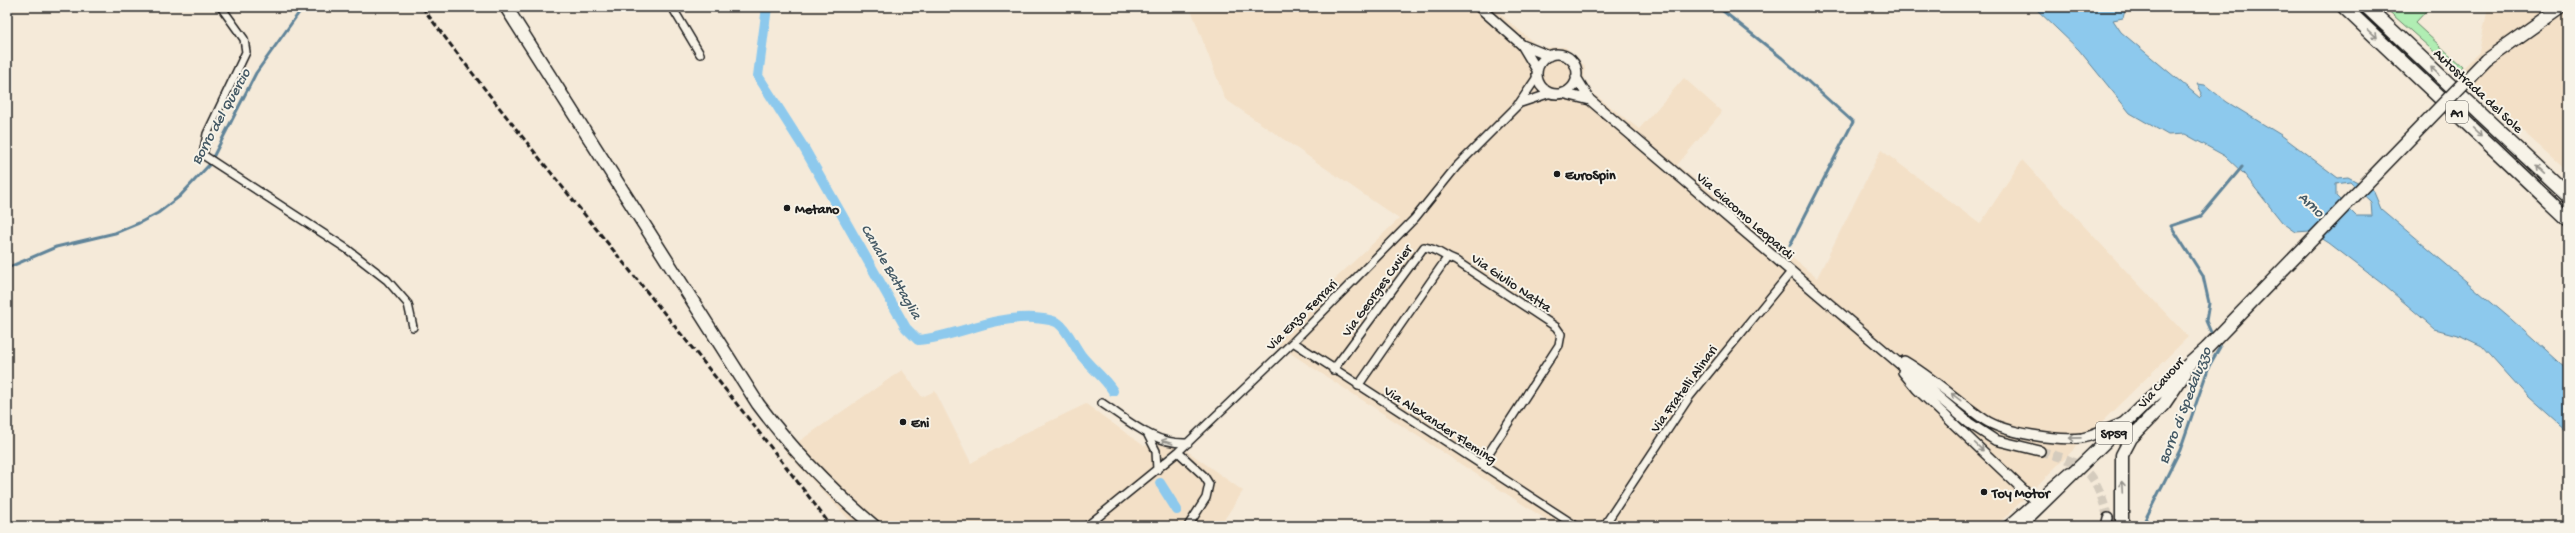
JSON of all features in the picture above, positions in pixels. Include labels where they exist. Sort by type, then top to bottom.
[{"type":"highway","name":"A1","points":[[2344,7],[2568,219]]},
{"type":"highway","name":"Autostrada del Sole","points":[[2367,7],[2568,196]]},
{"type":"main road","points":[[506,7],[758,404],[786,441],[826,484],[874,526]]},
{"type":"main road","name":"SP59","points":[[2025,524],[2125,422],[2207,348],[2486,60],[2561,7]]},
{"type":"main road","name":"Via Cavour","points":[[2122,526],[2122,455],[2131,438],[2164,404],[2186,372],[2204,356],[2207,348]]},
{"type":"main road","points":[[2025,524],[2186,372]]},
{"type":"street","points":[[221,7],[244,38],[246,52],[207,134],[203,155],[347,249],[387,280],[408,304],[413,327]]},
{"type":"street","points":[[672,7],[700,54]]},
{"type":"street","name":"Via Giacomo Leopardi","points":[[1479,7],[1522,45],[1549,56],[1560,55],[1571,60],[1576,76],[1590,100],[1969,423],[1995,440],[2040,451]]},
{"type":"street","name":"Via Giacomo Leopardi","points":[[1522,45],[1542,87],[1551,93],[1562,93],[1590,100]]},
{"type":"street","points":[[1537,74],[1544,59],[1549,56]]},
{"type":"street","name":"Via Enzo Ferrari","points":[[1087,526],[1178,452],[1293,342],[1415,218],[1456,167],[1518,104],[1537,74]]},
{"type":"street","points":[[1562,93],[1572,87],[1576,76]]},
{"type":"street","points":[[1518,104],[1551,93]]},
{"type":"street","name":"Via Georges Cuvier","points":[[1333,370],[1424,247],[1439,250],[1446,258]]},
{"type":"street","points":[[1358,386],[1446,258]]},
{"type":"street","name":"Via Giulio Natta","points":[[1446,258],[1456,261],[1544,319],[1561,334],[1559,345],[1481,465]]},
{"type":"street","name":"Via Fratelli Alinari","points":[[1604,526],[1690,396],[1791,272]]},
{"type":"street","name":"Via Alexander Fleming","points":[[1293,342],[1333,370],[1576,526]]},
{"type":"street","name":"Via Giacomo Leopardi","points":[[1884,349],[1928,375],[1986,420],[2009,430],[2063,438],[2083,438],[2125,422]]},
{"type":"street","name":"Via Giacomo Leopardi","points":[[1884,349],[1917,389],[2034,500]]},
{"type":"street","points":[[1102,403],[1147,433],[1171,444],[1188,443]]},
{"type":"street","points":[[1147,433],[1156,451],[1157,470]]},
{"type":"street","points":[[2006,526],[2034,500],[2099,448]]},
{"type":"street","points":[[1178,452],[1204,476],[1209,484],[1206,498],[1188,526]]},
{"type":"shaded area","points":[[1190,7],[1492,7],[1540,48],[1565,47],[1585,66],[1584,86],[1639,129],[1684,78],[1722,112],[1677,165],[1817,278],[1881,150],[1980,224],[2022,160],[2188,337],[1996,526],[1556,526],[1270,340],[1399,219],[1225,99]]},
{"type":"shaded area","points":[[2488,7],[2568,7],[2568,172],[2458,73],[2479,52]]},
{"type":"shaded area","points":[[902,370],[922,397],[935,391],[971,463],[1025,433],[1086,404],[1144,446],[1172,440],[1243,491],[1220,526],[855,526],[785,451]]},
{"type":"green space","points":[[2384,7],[2430,7],[2415,23],[2463,67],[2458,73]]},
{"type":"water","name":"Arno","points":[[2034,7],[2126,7],[2123,18],[2113,20],[2121,32],[2200,98],[2202,93],[2197,84],[2205,85],[2227,102],[2281,135],[2338,178],[2348,177],[2373,190],[2381,209],[2512,320],[2568,371],[2568,433],[2529,398],[2482,346],[2461,336],[2435,329],[2385,286],[2329,243],[2310,231],[2296,232],[2282,222],[2244,174],[2225,156],[2185,134],[2168,135],[2130,113],[2079,50]],"holes":[[[2350,182],[2371,202],[2372,216],[2356,216],[2336,196],[2336,184]]]},
{"type":"waterway","name":"Borro del Quercio","points":[[7,268],[56,247],[115,233],[158,213],[180,196],[209,165],[256,73],[303,7]]},
{"type":"waterway","name":"Canale Battaglia","points":[[767,7],[758,76],[804,148],[906,328],[918,340],[948,335],[1003,320],[1018,318],[1046,319],[1058,323],[1064,329],[1081,355],[1106,381],[1113,391]]},
{"type":"waterway","points":[[1718,7],[1782,58],[1853,122],[1790,245]]},
{"type":"waterway","name":"Borro di Spedaluzzo","points":[[2213,337],[2206,321],[2209,303],[2203,276],[2171,226],[2201,216],[2242,167]]},
{"type":"waterway","name":"Borro di Spedaluzzo","points":[[2142,526],[2180,450],[2209,366],[2220,347],[2216,341]]},
{"type":"waterway","name":"Canale Battaglia","points":[[1160,483],[1177,510]]},
{"type":"tunnel","points":[[2040,451],[2069,460],[2087,472],[2099,490],[2108,518]]},
{"type":"railway","points":[[422,7],[523,138],[730,395],[831,526]]},
{"type":"place","name":"EuroSpin","points":[[1557,174]]},
{"type":"place","name":"Metano","points":[[787,208]]},
{"type":"place","name":"Eni","points":[[903,422]]},
{"type":"place","name":"Toy Motor","points":[[1984,492]]}]
